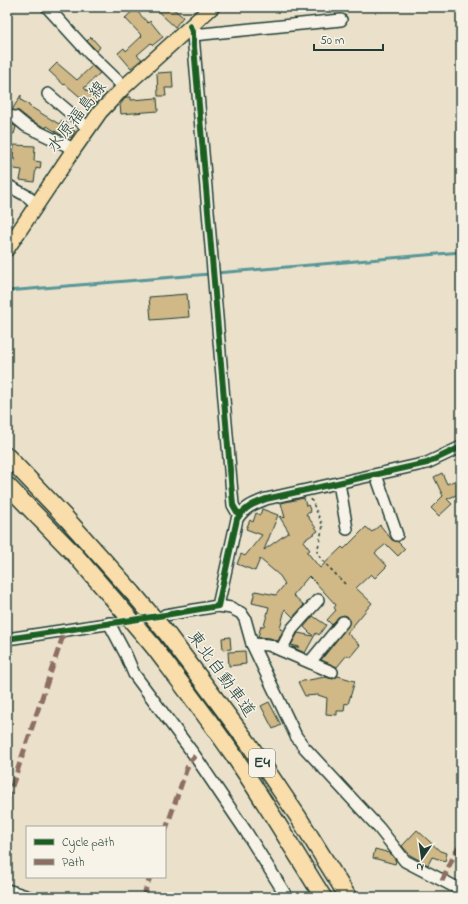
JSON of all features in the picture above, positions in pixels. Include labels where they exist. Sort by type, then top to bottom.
[{"type":"highway","name":"東北自動車道","points":[[7,456],[66,518],[133,593],[168,635],[253,751],[297,815],[348,897]]},
{"type":"highway","name":"E4","points":[[7,485],[76,556],[153,646],[233,754],[323,897]]},
{"type":"main road","name":"水原福島線","points":[[7,249],[36,204],[100,112],[124,87],[191,30],[212,7]]},
{"type":"street","points":[[47,7],[89,53],[124,87]]},
{"type":"street","points":[[240,513],[237,512],[233,505],[191,30],[341,20]]},
{"type":"street","points":[[48,94],[88,128]]},
{"type":"street","points":[[7,116],[15,117],[26,126],[74,149]]},
{"type":"street","points":[[7,184],[27,196],[36,204]]},
{"type":"street","points":[[218,606],[237,519],[240,513],[249,505],[266,499],[376,475],[427,462],[461,447]]},
{"type":"street","points":[[376,475],[397,535]]},
{"type":"street","points":[[339,483],[347,529]]},
{"type":"street","points":[[281,650],[292,630],[318,600]]},
{"type":"street","points":[[165,616],[218,606],[231,608],[241,613],[245,619],[252,644],[296,736],[304,747],[379,828],[405,861],[461,890]]},
{"type":"street","points":[[310,662],[344,622]]},
{"type":"street","points":[[7,639],[111,623],[134,674],[195,756],[288,897]]},
{"type":"street","points":[[252,644],[268,645],[332,672]]},
{"type":"street","points":[[7,890],[29,897]]},
{"type":"path","points":[[308,490],[323,526],[317,552],[321,559],[346,585]]},
{"type":"building","points":[[153,7],[171,7],[183,17],[175,27]]},
{"type":"building","points":[[135,9],[148,23],[150,21],[163,37],[153,45],[151,43],[137,55],[142,59],[131,68],[118,53],[124,48],[126,51],[142,36],[125,18]]},
{"type":"building","points":[[91,37],[100,47],[97,51],[87,41]]},
{"type":"building","points":[[57,63],[77,80],[92,66],[100,73],[84,88],[98,101],[92,107],[49,71]]},
{"type":"building","points":[[172,72],[173,88],[165,88],[166,96],[158,96],[157,73]]},
{"type":"building","points":[[21,95],[21,100],[29,106],[59,124],[62,120],[68,124],[67,126],[75,131],[71,138],[63,133],[61,135],[47,126],[46,128],[30,120],[19,111],[12,110]]},
{"type":"building","points":[[126,97],[131,97],[131,100],[157,98],[158,111],[121,114],[120,105]]},
{"type":"building","points":[[7,123],[16,127],[14,134],[7,133]]},
{"type":"building","points":[[14,145],[35,146],[34,161],[41,162],[40,169],[36,168],[34,182],[20,180],[22,170],[14,169]]},
{"type":"building","points":[[187,294],[189,317],[151,320],[149,297]]},
{"type":"building","points":[[442,473],[447,484],[461,478],[461,493],[447,499],[452,504],[439,516],[431,508],[443,496],[434,477]]},
{"type":"building","points":[[304,498],[306,506],[308,505],[311,512],[306,514],[318,531],[303,541],[310,550],[307,552],[320,568],[342,547],[344,549],[366,527],[372,532],[380,525],[392,540],[398,542],[405,549],[398,556],[386,544],[375,553],[387,566],[375,578],[371,574],[356,588],[372,603],[347,633],[360,645],[350,657],[347,655],[337,667],[321,660],[348,626],[350,620],[344,615],[338,617],[332,625],[327,620],[336,610],[334,608],[336,605],[315,582],[309,576],[293,595],[304,605],[293,617],[285,609],[280,629],[283,630],[278,641],[270,638],[258,637],[261,626],[264,626],[269,607],[252,603],[255,591],[276,595],[285,584],[280,576],[260,559],[255,571],[237,564],[241,554],[245,556],[262,535],[246,529],[250,520],[253,522],[256,513],[260,515],[262,509],[278,515],[264,550],[289,532],[279,516],[285,518],[281,503]]},
{"type":"building","points":[[313,616],[326,625],[319,635],[316,633],[305,653],[292,647],[299,647],[291,645],[298,633],[313,636],[304,627]]},
{"type":"building","points":[[230,637],[231,649],[223,650],[222,638]]},
{"type":"building","points":[[245,651],[246,664],[229,666],[228,652]]},
{"type":"building","points":[[338,676],[355,681],[348,704],[345,703],[344,711],[337,711],[337,715],[326,714],[327,698],[318,695],[305,696],[298,682],[325,677],[333,679]]},
{"type":"building","points":[[269,702],[281,725],[273,729],[261,706]]},
{"type":"building","points":[[417,830],[440,851],[447,853],[445,861],[432,857],[428,865],[410,855],[402,846]]},
{"type":"building","points":[[375,849],[390,853],[396,861],[395,864],[373,858]]},
{"type":"waterway","points":[[216,273],[461,252]]},
{"type":"waterway","points":[[7,291],[210,274]]},
{"type":"tunnel","points":[[113,623],[158,616]]},
{"type":"marked path","points":[[7,801],[65,630]]},
{"type":"marked path","points":[[166,829],[189,762],[195,756]]},
{"type":"marked path","points":[[442,881],[456,851],[461,846]]},
{"type":"marked path","points":[[143,897],[150,878]]},
{"type":"cycle path","points":[[190,26],[193,35],[233,505],[237,512],[240,513]]},
{"type":"cycle path","points":[[7,639],[218,606],[237,519],[250,506],[266,499],[427,463],[461,447]]}]
